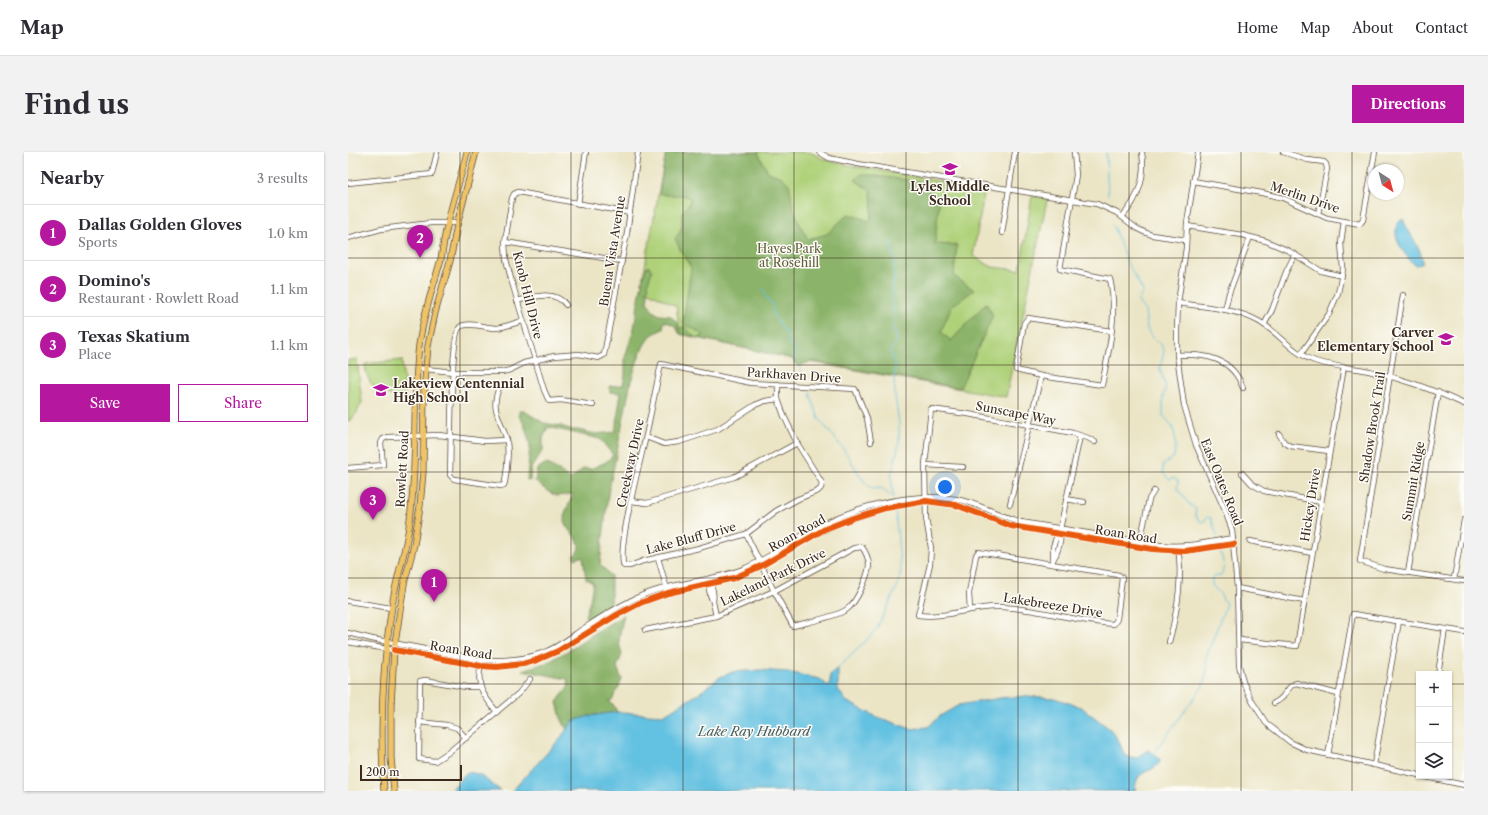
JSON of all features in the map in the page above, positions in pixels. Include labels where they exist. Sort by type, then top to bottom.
[{"type":"main road","name":"Rowlett Road","points":[[384,791],[382,733],[386,649],[391,608],[406,545],[412,506],[419,343],[425,313],[438,268],[448,222],[467,152]]},
{"type":"main road","name":"Rowlett Road","points":[[394,791],[391,758],[391,710],[395,647],[404,584],[414,545],[420,506],[424,434],[425,369],[435,313],[476,152]]},
{"type":"main road","points":[[438,268],[447,270]]},
{"type":"main road","points":[[425,313],[435,313]]},
{"type":"main road","points":[[412,506],[420,506]]},
{"type":"main road","points":[[391,608],[400,607]]},
{"type":"street","points":[[348,183],[432,174],[438,152]]},
{"type":"street","points":[[578,204],[586,152]]},
{"type":"street","name":"Buena Vista Avenue","points":[[534,360],[570,354],[579,354],[598,358],[602,357],[605,353],[630,213],[638,152]]},
{"type":"street","points":[[819,152],[829,158],[858,164],[1097,204],[1122,217],[1136,228],[1144,232],[1152,235],[1186,240]]},
{"type":"street","points":[[1002,233],[1015,152]]},
{"type":"street","points":[[1074,152],[1077,168],[1060,269],[1110,279],[1114,307],[1111,332],[1102,384],[1041,376],[1016,370],[1024,323],[1028,318],[1111,332]]},
{"type":"street","points":[[1122,217],[1135,200],[1140,189],[1144,176],[1142,152]]},
{"type":"street","name":"East Oates Road","points":[[1198,152],[1178,303],[1177,355],[1180,385],[1188,422],[1201,458],[1224,508],[1233,538],[1237,588],[1239,665],[1243,682],[1252,702],[1266,724],[1290,742],[1307,750],[1416,775]]},
{"type":"street","points":[[1283,152],[1308,160],[1324,162],[1326,164],[1327,169],[1318,214]]},
{"type":"street","name":"Merlin Drive","points":[[1194,181],[1284,198],[1327,218],[1360,224],[1364,220],[1375,152]]},
{"type":"street","name":"Knob Hill Drive","points":[[593,405],[561,400],[549,401],[544,390],[534,360],[506,259],[505,242],[512,198],[514,194],[518,192],[630,213]]},
{"type":"street","points":[[1301,354],[1333,307],[1338,293],[1342,276],[1341,243],[1344,221]]},
{"type":"street","points":[[348,238],[376,230],[448,222],[458,223]]},
{"type":"street","points":[[1187,226],[1250,237],[1275,245],[1295,254],[1322,271],[1342,276]]},
{"type":"street","points":[[1225,310],[1229,293],[1250,237]]},
{"type":"street","points":[[505,242],[622,261]]},
{"type":"street","points":[[1264,325],[1272,310],[1295,254]]},
{"type":"street","points":[[518,301],[534,296],[556,296],[566,305]]},
{"type":"street","name":"Shadow Brook Trail","points":[[1403,296],[1360,561],[1384,569],[1408,573]]},
{"type":"street","points":[[1178,303],[1225,310],[1249,317],[1264,325],[1301,354],[1317,362],[1410,381],[1464,404]]},
{"type":"street","points":[[500,386],[495,394],[495,407],[507,440],[507,470],[504,485],[501,486],[454,479],[450,475],[453,372],[457,330],[461,326],[466,325],[496,328],[523,321]]},
{"type":"street","points":[[1177,355],[1202,356],[1219,360],[1226,364],[1238,376],[1243,388]]},
{"type":"street","points":[[417,368],[453,372],[502,372],[534,360]]},
{"type":"street","name":"Parkhaven Drive","points":[[661,364],[751,383],[855,389],[867,418],[871,442]]},
{"type":"street","name":"Creekway Drive","points":[[624,566],[622,562],[623,549],[631,501],[661,364]]},
{"type":"street","name":"Hickey Drive","points":[[1238,640],[1297,646],[1320,502],[1344,367]]},
{"type":"street","points":[[1010,504],[1041,376]]},
{"type":"street","points":[[631,501],[647,503],[734,477],[798,443],[786,420],[778,399],[778,384]]},
{"type":"street","name":"Summit Ridge","points":[[1408,573],[1438,392]]},
{"type":"street","points":[[646,437],[664,444],[679,442],[718,429],[755,405],[765,401],[778,399]]},
{"type":"street","name":"Sunscape Way","points":[[925,464],[931,409],[968,414],[1067,432],[1088,438],[1095,442]]},
{"type":"street","points":[[348,468],[383,465],[381,443],[383,439],[424,434],[451,435],[485,441],[507,440]]},
{"type":"street","points":[[1279,434],[1284,442],[1290,446],[1329,451]]},
{"type":"street","points":[[970,610],[969,593],[976,555],[978,552],[1053,562],[1053,547],[1060,529],[1080,436]]},
{"type":"street","name":"Lake Bluff Drive","points":[[624,566],[630,566],[699,548],[746,534],[776,511],[798,499],[818,491],[821,488],[822,483],[798,443]]},
{"type":"street","points":[[926,498],[925,464],[963,467]]},
{"type":"street","points":[[1242,473],[1252,484],[1264,491],[1320,502]]},
{"type":"street","points":[[1140,547],[1149,499],[1154,491]]},
{"type":"street","name":"Roan Road","points":[[348,642],[386,649],[395,647],[482,660],[497,661],[528,657],[566,643],[640,603],[668,593],[734,578],[838,524],[886,508],[926,498],[958,499],[978,505],[1012,519],[1060,529],[1141,541],[1178,549],[1233,538]]},
{"type":"street","name":"Roan Road","points":[[926,498],[956,505],[1011,526],[1152,550],[1234,544]]},
{"type":"street","name":"Lakebreeze Drive","points":[[926,498],[926,518],[931,548],[930,564],[918,614],[934,616],[983,607],[1009,607],[1114,624],[1122,581],[1121,576],[1053,562]]},
{"type":"street","points":[[1066,499],[1084,502]]},
{"type":"street","points":[[1454,579],[1464,520]]},
{"type":"street","points":[[746,534],[774,591]]},
{"type":"street","points":[[1250,541],[1312,553]]},
{"type":"street","name":"Lakeland Park Drive","points":[[645,630],[716,616],[774,591],[854,548],[862,547],[865,552],[869,564],[868,572],[857,597],[847,610],[822,619],[793,626],[774,591]]},
{"type":"street","points":[[1169,642],[1177,608],[1179,584],[1178,549]]},
{"type":"street","points":[[658,558],[668,593]]},
{"type":"street","name":"Roan Road","points":[[348,633],[388,642],[395,647],[481,666],[496,667],[522,664],[549,655],[622,605],[638,597],[666,586],[735,572],[760,564]]},
{"type":"street","points":[[1408,573],[1464,581]]},
{"type":"street","points":[[708,578],[708,588],[716,616]]},
{"type":"street","points":[[1237,588],[1304,601]]},
{"type":"street","points":[[348,601],[391,608]]},
{"type":"street","points":[[1328,755],[1353,614],[1464,632]]},
{"type":"street","points":[[1374,765],[1399,621]]},
{"type":"street","points":[[1438,671],[1445,629]]},
{"type":"street","points":[[482,660],[479,677],[480,687],[484,696],[496,712]]},
{"type":"street","points":[[480,687],[466,687],[425,680],[420,682],[419,759],[435,761],[449,752],[519,693],[530,680]]},
{"type":"street","points":[[1274,703],[1280,700],[1291,685],[1296,683],[1338,694]]},
{"type":"street","points":[[419,722],[446,725],[457,728],[466,738]]},
{"type":"street","name":"East Oates Road","points":[[1433,779],[1464,786]]},
{"type":"green space","name":"Hayes Park at Rosehill","points":[[666,152],[811,152],[821,158],[837,163],[985,189],[973,256],[992,267],[1020,270],[1032,196],[1047,199],[1006,397],[793,359],[680,334],[676,306],[641,288]]},
{"type":"green space","name":"Hayes Park at Rosehill","points":[[666,152],[758,152],[768,172],[782,177],[789,184],[794,210],[808,239],[827,234],[848,214],[870,221],[872,212],[871,191],[855,180],[861,174],[924,182],[939,202],[935,244],[957,245],[954,276],[974,290],[952,306],[941,332],[951,341],[986,303],[993,315],[960,388],[811,361],[800,366],[795,364],[793,359],[698,338],[704,335],[683,323],[691,268],[681,252],[675,238],[681,230],[682,213],[689,204],[690,198],[682,195],[659,193]]},
{"type":"green space","name":"Hayes Park at Rosehill","points":[[649,266],[652,271],[648,283],[649,288],[647,290],[647,302],[652,310],[659,315],[671,316],[678,324],[679,329],[685,326],[691,334],[698,338],[680,334],[674,325],[664,321],[663,329],[652,335],[644,345],[639,357],[631,381],[608,495],[600,564],[611,576],[611,606],[607,607],[603,612],[590,621],[585,616],[590,601],[593,583],[586,579],[583,558],[580,557],[575,559],[574,556],[578,551],[579,546],[578,541],[567,528],[564,518],[573,494],[557,496],[547,491],[535,481],[537,469],[545,464],[550,465],[571,479],[584,468],[591,469],[606,462],[613,455],[600,439],[548,427],[543,438],[543,450],[531,468],[530,481],[527,480],[530,445],[524,424],[519,416],[519,411],[524,411],[544,423],[573,430],[595,434],[615,432],[621,393],[610,392],[610,386],[623,385],[625,375],[625,357],[634,328],[643,276],[646,268]]},
{"type":"green space","points":[[357,359],[362,402],[356,414],[348,422],[348,360]]},
{"type":"green space","points":[[402,360],[405,396],[383,393],[372,385],[366,372],[365,364]]},
{"type":"green space","points":[[624,615],[619,643],[622,654],[617,667],[622,680],[612,700],[608,701],[613,704],[617,712],[589,716],[573,721],[567,730],[561,718],[557,702],[569,686],[567,679],[522,670],[546,663],[575,647]]},
{"type":"water","points":[[1403,219],[1418,247],[1422,264],[1415,265],[1406,256],[1398,243],[1396,229],[1398,224]]},
{"type":"water","name":"Lake Ray Hubbard","points":[[838,668],[838,689],[846,701],[875,716],[911,729],[928,727],[940,716],[959,705],[1000,698],[1027,696],[1054,698],[1081,707],[1111,730],[1118,739],[1125,756],[1136,758],[1148,750],[1159,758],[1160,761],[1157,766],[1141,774],[1136,783],[1135,791],[512,791],[559,740],[573,721],[589,716],[617,712],[663,715],[698,694],[720,677],[733,672],[760,670],[787,672],[820,679],[828,686],[830,683],[830,674]]},
{"type":"water","points":[[470,772],[480,775],[501,791],[450,791],[465,774]]},
{"type":"waterway","points":[[1106,152],[1108,195]]},
{"type":"waterway","points":[[1113,226],[1128,264],[1143,291],[1138,302],[1145,311],[1147,329],[1153,339],[1161,344],[1164,351],[1160,369],[1166,387],[1163,396],[1163,416],[1168,420],[1173,429],[1175,445],[1174,457],[1163,465],[1163,473],[1169,480],[1174,478],[1178,481],[1177,488],[1189,504],[1196,509],[1195,515],[1201,522],[1205,521],[1207,517],[1211,518],[1217,536]]},
{"type":"waterway","points":[[890,240],[895,263],[891,303],[895,316],[893,326],[897,339],[895,345],[890,351],[895,366],[895,396],[899,423],[899,444],[891,475],[893,497]]},
{"type":"waterway","points":[[763,288],[767,299],[773,305],[773,315],[787,335],[787,342],[795,350],[795,358],[803,376]]},
{"type":"waterway","points":[[810,393],[819,419],[842,447],[866,484],[873,489],[881,488],[892,497]]},
{"type":"waterway","points":[[838,668],[877,628],[898,585],[901,572],[895,509]]},
{"type":"waterway","points":[[1153,754],[1203,686],[1207,670],[1206,658],[1226,604],[1212,585],[1212,578],[1222,574],[1224,566],[1220,550]]},
{"type":"cycle path","points":[[394,650],[481,666],[497,667],[523,664],[558,651],[615,616],[640,603],[668,593],[734,578],[761,566],[825,529],[853,518],[886,508],[926,501],[956,505],[1011,526],[1152,549],[1185,551],[1234,544]]},
{"type":"place","name":"Lyles Middle School","points":[[950,169]]},
{"type":"place","name":"Domino's","points":[[420,258]]},
{"type":"place","name":"Carver Elementary School","points":[[1446,339]]},
{"type":"place","name":"Lakeview Centennial High School","points":[[381,390]]},
{"type":"place","name":"Texas Skatium","points":[[373,520]]},
{"type":"place","name":"Dallas Golden Gloves","points":[[434,602]]}]
